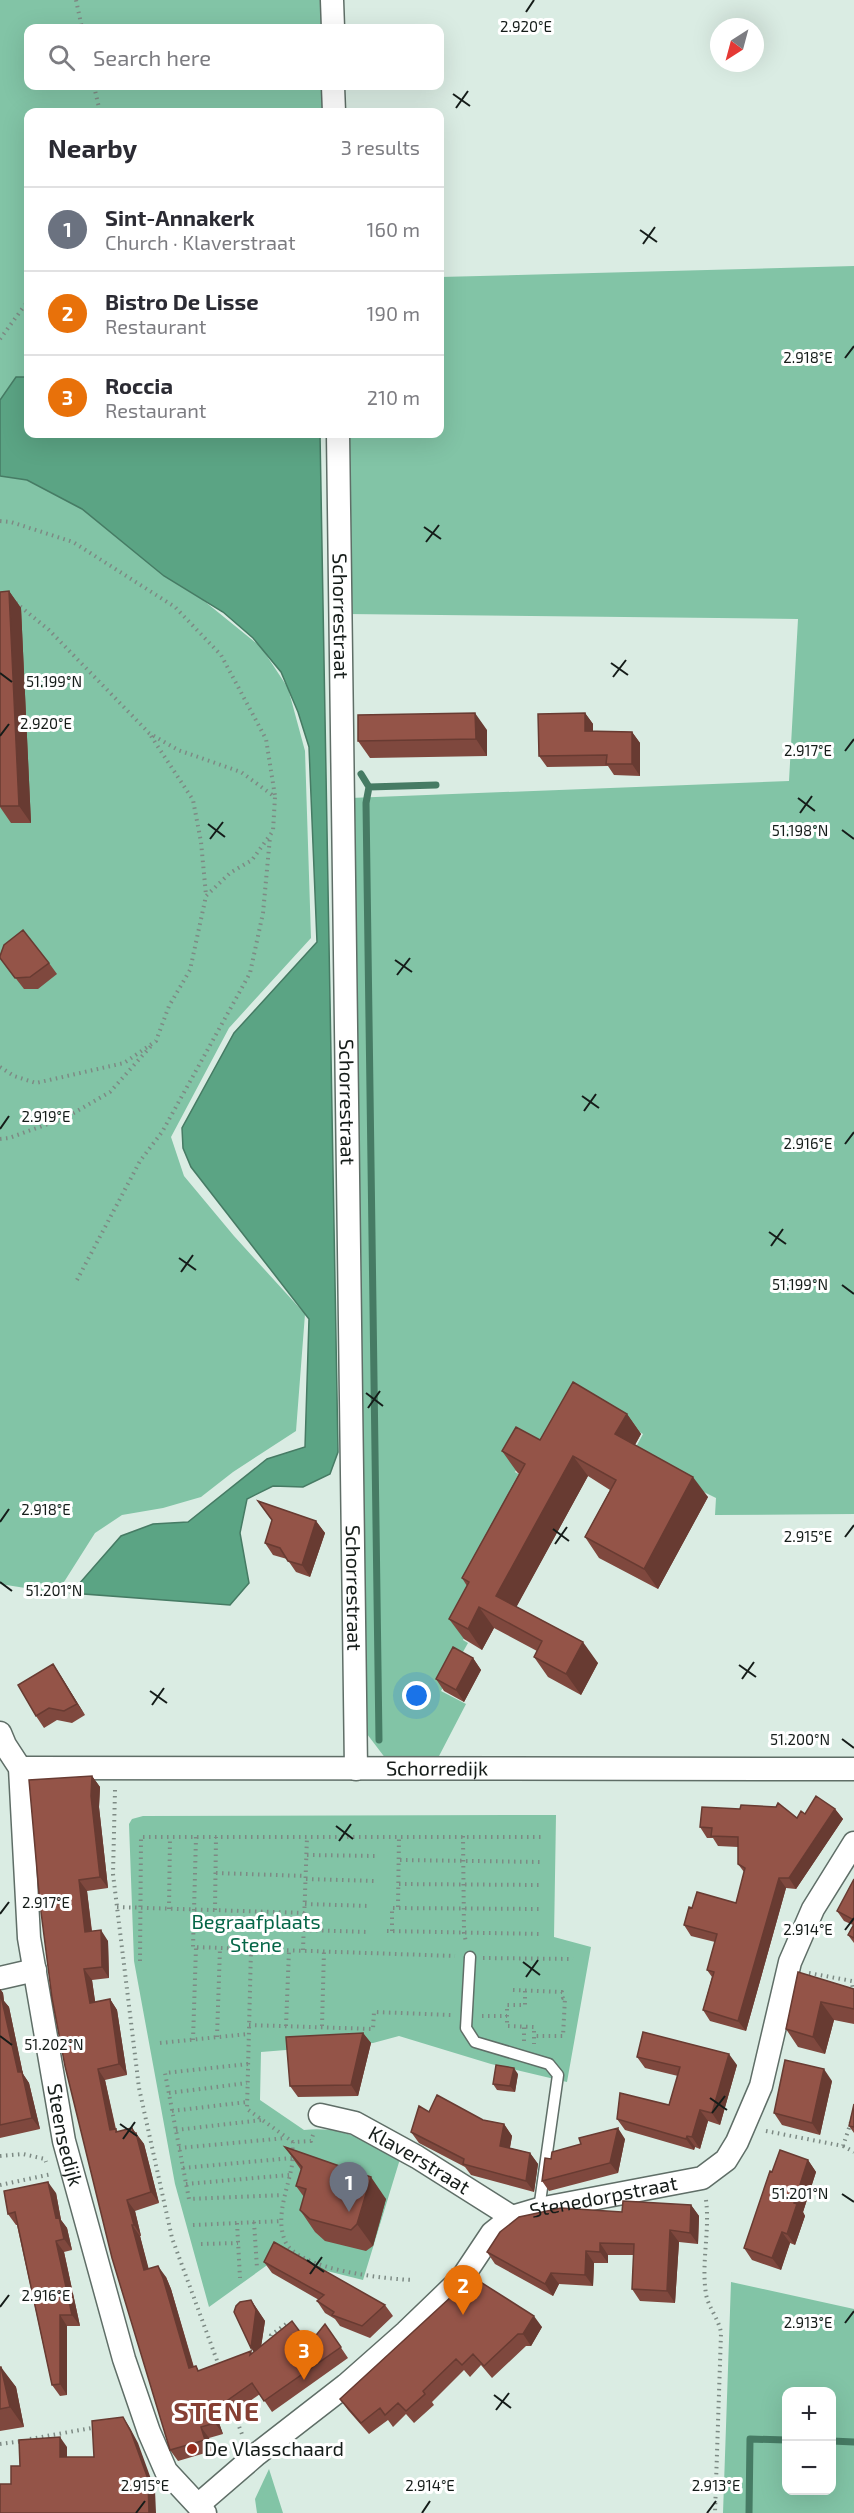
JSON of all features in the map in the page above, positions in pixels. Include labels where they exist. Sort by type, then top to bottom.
[{"type":"street","points":[[332,0],[333,24]]},
{"type":"street","points":[[333,90],[334,108]]},
{"type":"street","name":"Schorrestraat","points":[[338,438],[357,1769]]},
{"type":"street","points":[[0,1733],[4,1745],[20,1768]]},
{"type":"street","name":"Schorredijk","points":[[20,1768],[854,1769]]},
{"type":"street","name":"Steensedijk","points":[[20,1768],[28,1938],[64,2141],[124,2359],[149,2433],[166,2471],[201,2509]]},
{"type":"street","name":"Stenedorpstraat","points":[[201,2509],[232,2474],[346,2385],[406,2332],[462,2278],[492,2233],[512,2217],[538,2209],[702,2178],[726,2160],[744,2127],[761,2086],[790,1962],[813,1909],[840,1861],[854,1843]]},
{"type":"street","points":[[0,1978],[35,1970]]},
{"type":"street","name":"Klaverstraat","points":[[320,2115],[355,2123],[417,2157],[512,2217]]},
{"type":"lane","points":[[470,1957],[466,2028],[475,2042],[549,2064],[558,2075],[538,2209]]},
{"type":"path","points":[[76,0],[81,24]]},
{"type":"path","points":[[95,90],[99,108]]},
{"type":"path","points":[[0,339],[24,306]]},
{"type":"path","points":[[0,522],[11,522],[73,542],[175,607],[221,655],[266,739],[275,797],[273,831],[252,860],[230,873],[206,896]]},
{"type":"path","points":[[0,1139],[9,1138],[65,1118],[110,1092],[156,1041],[169,1006],[190,970],[206,896],[201,842],[193,800],[149,734],[49,630],[11,599]]},
{"type":"path","points":[[149,734],[178,750],[241,772],[275,797]]},
{"type":"path","points":[[77,1280],[140,1161],[162,1132],[250,973],[263,913],[270,836]]},
{"type":"path","points":[[0,1067],[14,1076],[36,1083],[124,1063],[156,1041]]},
{"type":"path","points":[[115,1768],[113,1874],[139,2088],[172,2238],[222,2377]]},
{"type":"path","points":[[398,1907],[399,1836]]},
{"type":"path","points":[[463,1836],[464,1932],[470,1957]]},
{"type":"path","points":[[140,1961],[141,1837],[541,1837]]},
{"type":"path","points":[[169,1910],[170,1837]]},
{"type":"path","points":[[193,2040],[196,1837]]},
{"type":"path","points":[[215,1910],[216,1837]]},
{"type":"path","points":[[303,1950],[307,1837]]},
{"type":"path","points":[[307,1855],[377,1856]]},
{"type":"path","points":[[399,1860],[542,1862]]},
{"type":"path","points":[[216,1873],[376,1881]]},
{"type":"path","points":[[399,1884],[542,1885]]},
{"type":"path","points":[[305,1905],[370,1906]]},
{"type":"path","points":[[117,1907],[305,1913]]},
{"type":"path","points":[[540,1934],[390,1931],[392,1908],[398,1907],[541,1909]]},
{"type":"path","points":[[304,1930],[369,1932]]},
{"type":"path","points":[[195,1947],[573,1959]]},
{"type":"path","points":[[218,2037],[220,1948]]},
{"type":"path","points":[[251,1950],[246,2109],[293,2142],[311,2141],[320,2115]]},
{"type":"path","points":[[286,2026],[289,1950]]},
{"type":"path","points":[[322,2026],[324,1950]]},
{"type":"path","points":[[799,1971],[852,1981],[853,1999]]},
{"type":"path","points":[[513,1990],[562,1992],[562,1998],[566,1998],[563,2036],[534,2036]]},
{"type":"path","points":[[525,1990],[525,2005],[507,2005],[507,2026],[534,2027],[533,2060]]},
{"type":"path","points":[[249,2025],[373,2029],[374,2012],[507,2016]]},
{"type":"path","points":[[160,2043],[248,2034]]},
{"type":"path","points":[[248,2064],[165,2073],[189,2199],[283,2195]]},
{"type":"path","points":[[169,2092],[247,2083]]},
{"type":"path","points":[[172,2111],[247,2102]]},
{"type":"path","points":[[843,2146],[854,2113]]},
{"type":"path","points":[[176,2130],[262,2120]]},
{"type":"path","points":[[744,2127],[843,2146],[854,2152]]},
{"type":"path","points":[[179,2148],[287,2138]]},
{"type":"path","points":[[293,2142],[289,2175],[283,2195],[282,2221],[285,2241],[291,2250],[304,2258],[374,2278],[413,2280]]},
{"type":"path","points":[[0,2156],[23,2154],[45,2159],[49,2174]]},
{"type":"path","points":[[183,2168],[292,2158]]},
{"type":"path","points":[[0,2185],[72,2169]]},
{"type":"path","points":[[186,2184],[289,2175]]},
{"type":"path","points":[[702,2178],[706,2206],[703,2265],[706,2297],[716,2314],[721,2333],[715,2513]]},
{"type":"path","points":[[193,2225],[282,2221]]},
{"type":"path","points":[[254,2222],[257,2268]]},
{"type":"path","points":[[237,2223],[240,2278]]},
{"type":"path","points":[[201,2244],[238,2243]]},
{"type":"path","points":[[269,2345],[271,2335],[289,2322]]},
{"type":"path","points":[[218,2366],[229,2361]]},
{"type":"path","points":[[229,2399],[240,2433],[256,2454]]},
{"type":"path","points":[[0,2444],[106,2425]]},
{"type":"green space","points":[[0,0],[324,0],[324,24],[24,24],[24,90],[325,90],[326,108],[24,108],[24,377],[16,377],[0,400]]},
{"type":"green space","points":[[854,266],[854,1514],[715,1515],[716,1498],[631,1456],[643,1434],[587,1402],[555,1459],[530,1446],[515,1472],[538,1485],[483,1603],[463,1640],[468,1643],[441,1691],[466,1704],[438,1758],[386,1759],[367,1734],[362,1696],[350,798],[789,781],[798,619],[347,614],[345,438],[444,438],[444,277]]},
{"type":"green space","points":[[0,476],[27,480],[82,509],[164,576],[203,600],[261,647],[288,688],[305,751],[311,938],[229,1028],[171,1137],[184,1176],[234,1236],[305,1314],[296,1431],[233,1472],[201,1497],[163,1508],[122,1515],[95,1533],[57,1593],[0,1584]]},
{"type":"green space","name":"Begraafplaats Stene","points":[[556,1815],[554,1937],[591,1947],[567,2082],[491,2064],[399,2036],[373,2043],[261,2052],[260,2100],[304,2130],[331,2130],[354,2136],[400,2159],[363,2280],[323,2270],[284,2253],[209,2307],[175,2184],[134,1961],[129,1824],[132,1819],[143,1816]]},
{"type":"green space","points":[[731,2282],[854,2309],[854,2513],[723,2513]]},
{"type":"green space","points":[[269,2469],[283,2513],[257,2513],[255,2499]]},
{"type":"shaded area","points":[[16,377],[24,377],[24,438],[320,438],[338,1452],[330,1474],[303,1487],[273,1486],[247,1499],[240,1533],[249,1583],[230,1605],[71,1593],[121,1536],[153,1524],[188,1522],[267,1459],[305,1447],[309,1319],[191,1167],[183,1148],[182,1128],[234,1033],[317,942],[309,747],[298,712],[281,672],[253,638],[223,612],[164,576],[82,509],[27,480],[0,476],[0,400]]},
{"type":"building","points":[[9,591],[19,806],[0,806],[0,592]]},
{"type":"building","points":[[475,713],[476,739],[358,741],[358,715]]},
{"type":"building","points":[[585,713],[585,731],[632,732],[632,764],[606,764],[607,755],[539,756],[538,714]]},
{"type":"building","points":[[23,930],[49,963],[30,977],[15,978],[0,956],[4,945]]},
{"type":"building","points":[[573,1382],[627,1414],[615,1434],[693,1477],[644,1569],[585,1537],[616,1480],[573,1456],[496,1596],[583,1642],[566,1674],[534,1657],[542,1641],[479,1607],[468,1629],[449,1619],[469,1582],[462,1578],[525,1464],[502,1451],[516,1427],[540,1440]]},
{"type":"building","points":[[258,1501],[316,1521],[302,1565],[288,1561],[280,1548],[265,1543],[272,1520]]},
{"type":"building","points":[[453,1647],[473,1658],[456,1690],[436,1679]]},
{"type":"building","points":[[53,1664],[77,1704],[64,1711],[49,1708],[36,1716],[18,1685]]},
{"type":"building","points":[[92,1776],[91,1796],[100,1877],[79,1880],[85,1932],[101,1930],[102,1967],[84,1969],[90,2003],[110,1999],[119,2064],[98,2069],[110,2130],[116,2129],[116,2132],[132,2128],[134,2134],[136,2133],[151,2192],[127,2200],[144,2270],[158,2266],[189,2368],[196,2366],[198,2371],[251,2351],[250,2355],[292,2321],[309,2344],[325,2324],[341,2347],[264,2401],[252,2383],[211,2412],[215,2423],[201,2427],[205,2440],[170,2450],[112,2258],[65,2066],[52,1998],[40,1904],[29,1780]]},
{"type":"building","points":[[816,1796],[835,1809],[789,1878],[779,1878],[738,2021],[703,2010],[714,1972],[707,1970],[717,1934],[684,1925],[689,1907],[692,1908],[697,1892],[736,1903],[745,1868],[738,1864],[738,1837],[711,1836],[712,1828],[700,1827],[702,1807],[740,1809],[741,1805],[776,1807],[778,1803],[797,1818],[801,1811],[805,1814]]},
{"type":"building","points":[[854,1879],[854,1920],[837,1911]]},
{"type":"building","points":[[854,1924],[854,1938],[848,1935]]},
{"type":"building","points":[[798,1972],[854,1989],[854,2009],[821,2002],[813,2037],[786,2029]]},
{"type":"building","points":[[0,1996],[18,2072],[22,2072],[32,2118],[0,2125]]},
{"type":"building","points":[[643,2032],[729,2054],[712,2113],[700,2110],[692,2137],[687,2136],[686,2139],[617,2119],[620,2093],[669,2105],[680,2067],[637,2057]]},
{"type":"building","points":[[363,2033],[351,2085],[290,2086],[286,2037]]},
{"type":"building","points":[[785,2060],[824,2069],[812,2123],[774,2113]]},
{"type":"building","points":[[496,2065],[514,2068],[510,2086],[493,2084]]},
{"type":"building","points":[[437,2095],[483,2120],[504,2124],[500,2146],[530,2153],[526,2181],[463,2164],[464,2159],[411,2132],[419,2106],[429,2112]]},
{"type":"building","points":[[854,2104],[854,2127],[849,2126]]},
{"type":"building","points":[[618,2128],[610,2163],[542,2181],[545,2158],[551,2159],[552,2152],[581,2144],[579,2138]]},
{"type":"building","points":[[285,2147],[371,2177],[357,2224],[351,2230],[310,2219],[300,2210],[306,2189],[296,2186],[302,2167]]},
{"type":"building","points":[[780,2150],[808,2160],[787,2234],[782,2232],[772,2258],[744,2248],[770,2171],[772,2172]]},
{"type":"building","points":[[48,2182],[56,2218],[59,2217],[64,2239],[56,2241],[72,2315],[60,2315],[60,2384],[52,2385],[15,2212],[8,2214],[4,2191]]},
{"type":"building","points":[[623,2201],[691,2205],[690,2233],[670,2230],[667,2291],[632,2289],[634,2244],[600,2243],[600,2252],[586,2251],[585,2275],[551,2273],[545,2284],[487,2252],[500,2232],[519,2217],[561,2208],[622,2212]]},
{"type":"building","points":[[274,2242],[385,2305],[362,2326],[332,2315],[334,2312],[317,2301],[324,2295],[264,2262]]},
{"type":"building","points":[[471,2276],[534,2316],[523,2334],[518,2334],[484,2366],[473,2354],[462,2365],[456,2359],[423,2391],[425,2394],[406,2411],[398,2403],[385,2415],[380,2408],[361,2423],[340,2399],[452,2296],[457,2296]]},
{"type":"building","points":[[251,2300],[256,2310],[251,2348],[234,2312],[240,2302]]},
{"type":"building","points":[[0,2367],[10,2407],[0,2409]]},
{"type":"building","points":[[123,2417],[131,2432],[148,2479],[149,2513],[0,2513],[0,2484],[11,2484],[11,2466],[20,2466],[19,2440],[60,2437],[60,2457],[94,2457],[92,2421]]},
{"type":"waterway","points":[[361,774],[369,787],[436,785]]},
{"type":"waterway","points":[[369,787],[366,803],[379,1740]]},
{"type":"waterway","points":[[749,2513],[750,2439],[782,2440]]},
{"type":"waterway","points":[[836,2441],[854,2442]]},
{"type":"place","name":"Sint-Annakerk","points":[[349,2212]]},
{"type":"place","name":"Bistro De Lisse","points":[[463,2315]]},
{"type":"place","name":"Roccia","points":[[304,2380]]},
{"type":"place","name":"De Vlasschaard","points":[[192,2449]]},
{"type":"district","name":"STENE","points":[[217,2412]]}]
